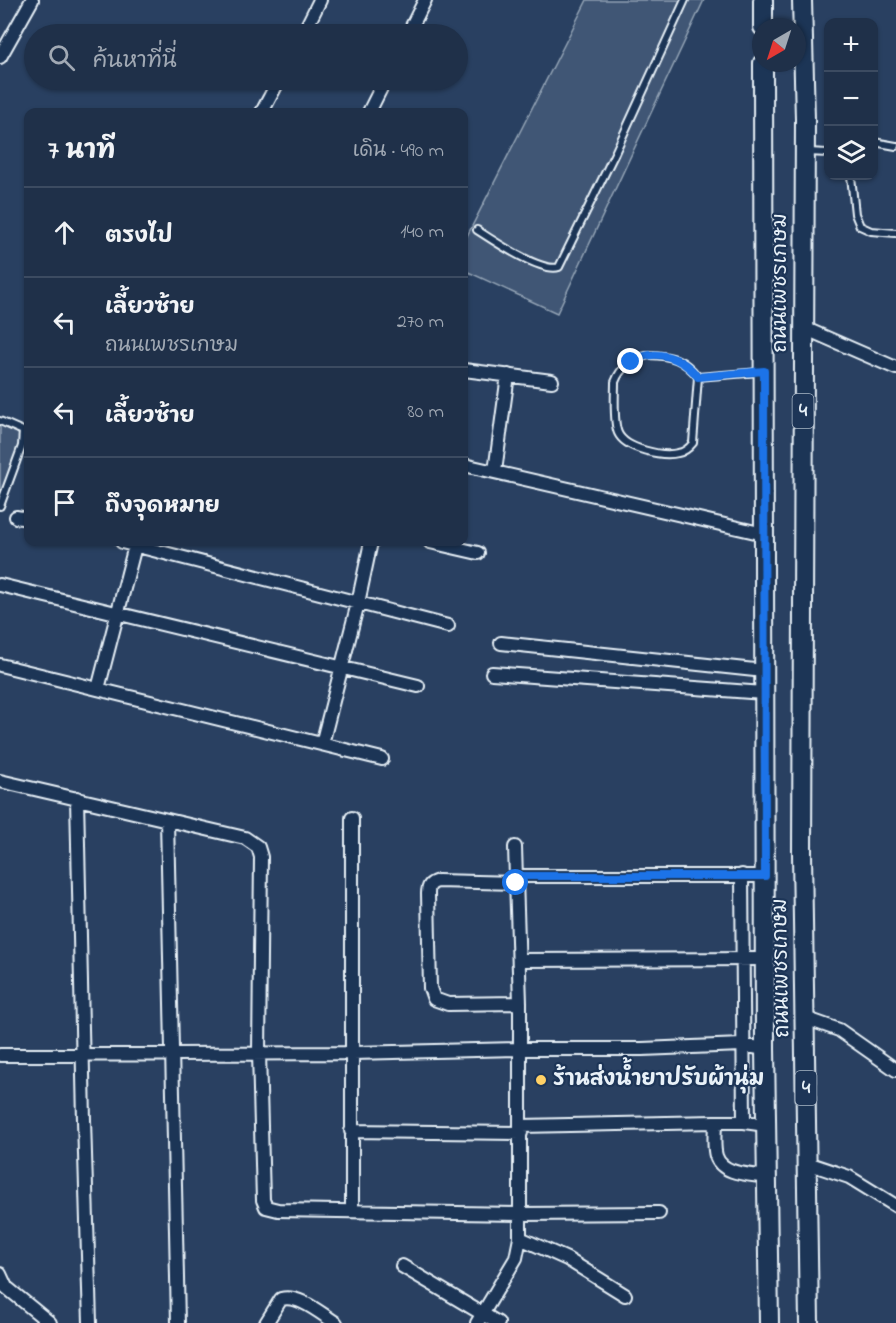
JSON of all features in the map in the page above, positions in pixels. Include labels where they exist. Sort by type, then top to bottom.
[{"type":"main road","points":[[763,0],[763,18]]},
{"type":"main road","name":"ถนนเพชรเกษม","points":[[802,0],[805,152],[802,853],[809,1323]]},
{"type":"main road","name":"ถนนเพชรเกษม","points":[[763,72],[765,1049],[769,1323]]},
{"type":"street","points":[[0,57],[32,0]]},
{"type":"street","points":[[308,24],[320,0]]},
{"type":"street","points":[[413,24],[425,0]]},
{"type":"street","points":[[264,108],[274,90]]},
{"type":"street","points":[[371,108],[380,90]]},
{"type":"street","points":[[804,328],[896,368]]},
{"type":"street","points":[[468,370],[552,381]]},
{"type":"street","points":[[495,471],[508,375]]},
{"type":"street","points":[[468,466],[764,534]]},
{"type":"street","points":[[98,688],[135,546]]},
{"type":"street","points":[[147,546],[448,626]]},
{"type":"street","points":[[322,744],[370,546]]},
{"type":"street","points":[[447,546],[478,553]]},
{"type":"street","points":[[0,585],[418,686]]},
{"type":"street","points":[[501,643],[764,671]]},
{"type":"street","points":[[0,664],[382,759]]},
{"type":"street","points":[[492,673],[764,693]]},
{"type":"street","points":[[0,781],[245,838],[258,847],[261,856],[259,1053],[263,1200],[266,1207],[278,1210],[520,1214],[659,1213]]},
{"type":"street","points":[[77,798],[90,1323]]},
{"type":"street","points":[[352,818],[352,1211]]},
{"type":"street","points":[[167,820],[178,1323]]},
{"type":"street","points":[[480,1318],[516,1258],[520,1238],[520,1003],[515,847]]},
{"type":"street","points":[[742,875],[744,1122]]},
{"type":"street","points":[[520,1003],[448,1004],[434,999],[430,988],[428,888],[431,883],[438,881],[765,876]]},
{"type":"street","points":[[519,960],[765,959]]},
{"type":"street","points":[[805,1018],[839,1030],[896,1069]]},
{"type":"street","points":[[0,1055],[353,1053],[642,1049],[742,1045],[765,1049]]},
{"type":"street","points":[[351,1131],[521,1129],[715,1122],[766,1125]]},
{"type":"street","points":[[715,1122],[715,1154],[719,1163],[739,1173],[767,1176]]},
{"type":"street","points":[[807,1163],[849,1177],[896,1206]]},
{"type":"street","points":[[520,1238],[567,1259],[625,1295]]},
{"type":"street","points":[[402,1266],[480,1318],[498,1323]]},
{"type":"street","points":[[0,1274],[6,1287],[50,1323]]},
{"type":"street","points":[[266,1323],[281,1299],[288,1297],[336,1323]]},
{"type":"lane","points":[[477,230],[520,256],[553,269],[559,267],[615,153],[685,0]]},
{"type":"lane","points":[[878,143],[896,146]]},
{"type":"lane","points":[[805,152],[824,153]]},
{"type":"lane","points":[[851,180],[855,214],[860,226],[871,231],[896,233]]},
{"type":"lane","points":[[649,355],[666,356],[679,359],[698,377],[693,443],[687,450],[677,454],[647,452],[622,439],[617,431],[615,382],[624,367],[637,358],[649,355]]},
{"type":"lane","points":[[698,377],[764,371]]},
{"type":"lane","points":[[0,422],[23,431],[22,446],[0,506]]},
{"type":"shaded area","points":[[587,0],[704,0],[557,313],[468,272],[468,234]]},
{"type":"shaded area","points":[[0,423],[13,429],[22,438],[0,504]]},
{"type":"place","name":"ร้านส่งน้ำยาปรับผ้านุ่ม","points":[[541,1080]]},
{"type":"route","points":[[516,883],[516,876],[765,876],[764,371],[698,377],[679,359],[666,356],[649,355],[631,362]]}]
